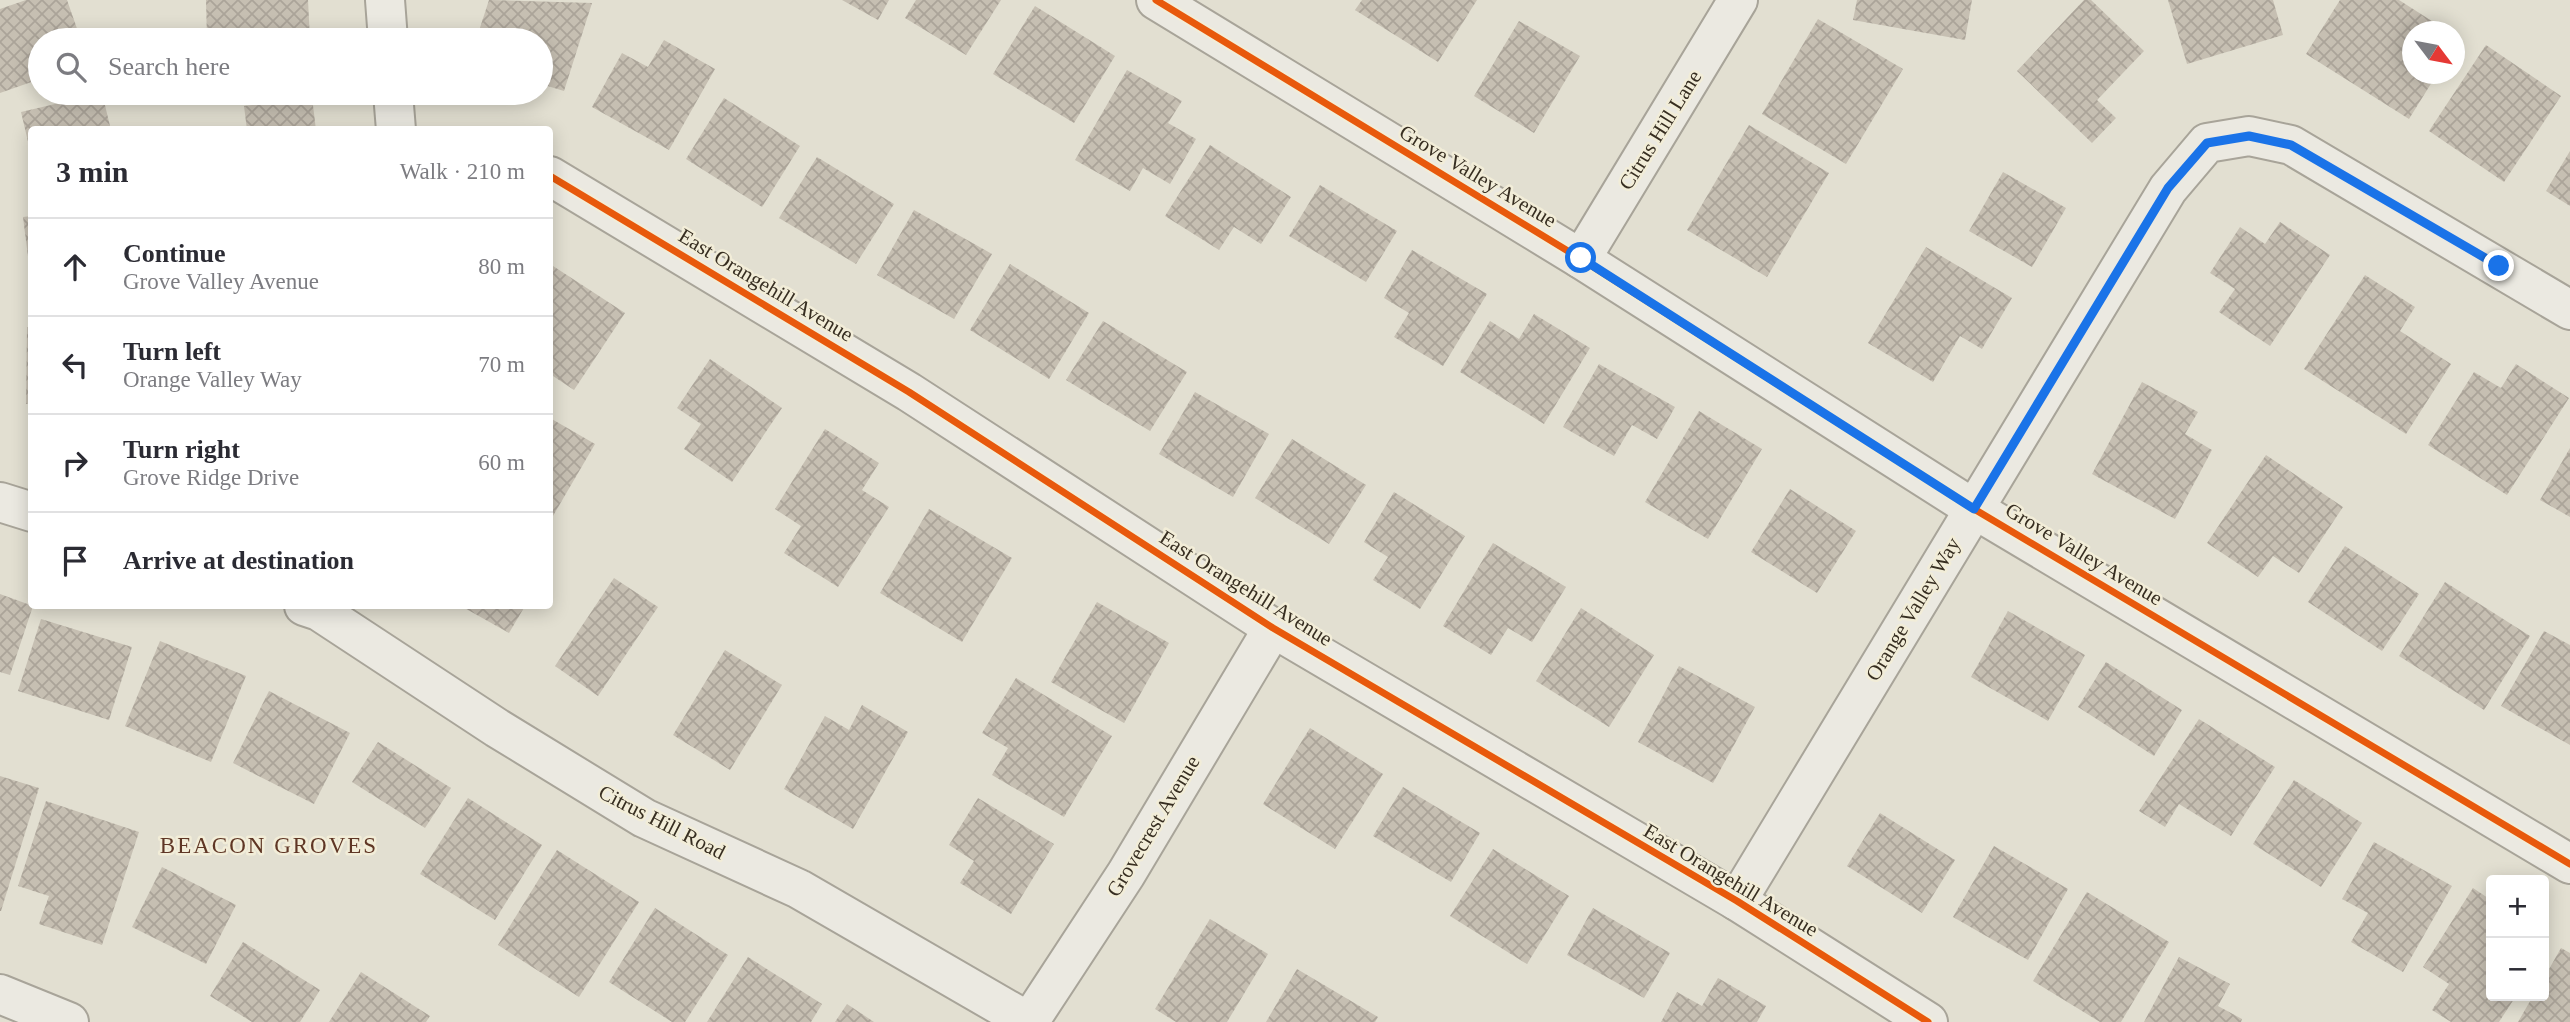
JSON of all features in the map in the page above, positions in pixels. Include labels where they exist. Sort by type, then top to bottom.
[{"type":"street","points":[[385,0],[387,28]]},
{"type":"street","name":"Grove Valley Avenue","points":[[1156,0],[1581,258],[1974,509],[2570,863]]},
{"type":"street","name":"Citrus Hill Lane","points":[[1581,258],[1738,0]]},
{"type":"street","points":[[394,105],[396,126]]},
{"type":"street","name":"Orange Valley Way","points":[[1737,901],[2168,188],[2207,143],[2249,136],[2291,145],[2570,310]]},
{"type":"street","name":"East Orangehill Avenue","points":[[553,178],[909,392],[1273,628],[1737,901],[1928,1022]]},
{"type":"street","points":[[0,502],[28,511]]},
{"type":"street","name":"Citrus Hill Road","points":[[318,609],[497,728],[644,818],[799,889],[1029,1022]]},
{"type":"street","name":"Grovecrest Avenue","points":[[1029,1022],[1125,874],[1273,628]]},
{"type":"street","points":[[0,994],[69,1022]]},
{"type":"building","points":[[26,0],[67,0],[77,28],[28,28],[28,83],[0,93],[0,9]]},
{"type":"building","points":[[206,0],[308,0],[309,28],[207,28]]},
{"type":"building","points":[[489,0],[592,3],[564,91],[553,88],[553,28],[480,28]]},
{"type":"building","points":[[842,0],[889,0],[878,20]]},
{"type":"building","points":[[916,0],[1001,0],[966,55],[905,18]]},
{"type":"building","points":[[1362,0],[1477,0],[1438,62],[1355,10]]},
{"type":"building","points":[[1857,0],[1972,0],[1965,40],[1853,20]]},
{"type":"building","points":[[2084,0],[2091,0],[2144,51],[2097,100],[2116,118],[2092,143],[2017,71]]},
{"type":"building","points":[[2168,0],[2273,0],[2283,35],[2187,64]]},
{"type":"building","points":[[2340,0],[2399,0],[2432,21],[2402,21],[2402,84],[2431,84],[2409,119],[2306,54]]},
{"type":"building","points":[[1035,6],[1115,56],[1074,123],[993,74]]},
{"type":"building","points":[[1818,19],[1903,69],[1846,164],[1762,114]]},
{"type":"building","points":[[1519,21],[1580,56],[1534,133],[1474,96]]},
{"type":"building","points":[[664,40],[715,69],[669,150],[592,107],[622,53],[648,67]]},
{"type":"building","points":[[2486,45],[2561,96],[2504,182],[2429,131],[2460,84],[2465,84],[2465,77]]},
{"type":"building","points":[[1127,70],[1182,101],[1168,123],[1196,139],[1170,184],[1143,168],[1130,191],[1075,160]]},
{"type":"building","points":[[724,98],[800,146],[762,207],[686,159]]},
{"type":"building","points":[[51,105],[105,105],[110,126],[28,126],[28,142],[21,112]]},
{"type":"building","points":[[313,105],[316,126],[246,126],[244,106]]},
{"type":"building","points":[[1749,125],[1829,173],[1767,277],[1687,230]]},
{"type":"building","points":[[1210,145],[1291,197],[1261,244],[1234,227],[1219,250],[1165,216]]},
{"type":"building","points":[[2570,151],[2570,206],[2546,191]]},
{"type":"building","points":[[817,157],[894,204],[856,264],[779,218]]},
{"type":"building","points":[[2003,172],[2066,208],[2032,267],[1969,231]]},
{"type":"building","points":[[1320,185],[1397,231],[1366,282],[1289,236]]},
{"type":"building","points":[[914,210],[992,254],[954,319],[877,275]]},
{"type":"building","points":[[28,216],[28,256],[23,217]]},
{"type":"building","points":[[2280,222],[2330,255],[2270,346],[2219,312],[2235,289],[2210,273],[2240,227],[2265,244]]},
{"type":"building","points":[[1926,247],[2012,298],[1982,349],[1960,336],[1933,382],[1868,343]]},
{"type":"building","points":[[1412,250],[1487,294],[1443,366],[1394,337],[1409,313],[1384,298]]},
{"type":"building","points":[[1010,264],[1089,313],[1049,379],[970,330]]},
{"type":"building","points":[[553,266],[625,313],[574,390],[553,376]]},
{"type":"building","points":[[2365,275],[2415,307],[2400,331],[2451,364],[2406,434],[2304,369]]},
{"type":"building","points":[[1534,314],[1590,348],[1544,424],[1460,372],[1490,321],[1519,339]]},
{"type":"building","points":[[1103,321],[1187,372],[1150,431],[1066,380]]},
{"type":"building","points":[[27,327],[28,327],[28,404]]},
{"type":"building","points":[[710,359],[782,408],[732,482],[684,449],[701,424],[677,408]]},
{"type":"building","points":[[1599,364],[1675,407],[1657,439],[1632,425],[1614,456],[1563,427]]},
{"type":"building","points":[[2516,364],[2569,398],[2507,495],[2428,445],[2474,372],[2501,388]]},
{"type":"building","points":[[2142,382],[2198,412],[2185,434],[2212,450],[2175,519],[2092,474]]},
{"type":"building","points":[[1195,392],[1269,434],[1233,497],[1159,454]]},
{"type":"building","points":[[1699,411],[1762,449],[1708,539],[1645,502]]},
{"type":"building","points":[[553,420],[595,444],[553,516]]},
{"type":"building","points":[[825,429],[879,463],[862,490],[889,507],[838,587],[784,553],[801,526],[775,509]]},
{"type":"building","points":[[1292,439],[1366,485],[1329,544],[1255,498]]},
{"type":"building","points":[[2570,448],[2570,517],[2540,500]]},
{"type":"building","points":[[2266,455],[2343,507],[2299,573],[2273,556],[2258,577],[2207,543]]},
{"type":"building","points":[[1790,489],[1856,531],[1817,593],[1751,552]]},
{"type":"building","points":[[1394,492],[1465,536],[1420,609],[1373,580],[1388,557],[1364,542]]},
{"type":"building","points":[[929,509],[1012,558],[962,642],[880,593]]},
{"type":"building","points":[[1493,543],[1566,587],[1532,642],[1508,628],[1491,655],[1443,626]]},
{"type":"building","points":[[2345,546],[2419,594],[2382,651],[2308,602]]},
{"type":"building","points":[[614,578],[658,607],[598,696],[555,666]]},
{"type":"building","points":[[2445,582],[2530,636],[2484,710],[2399,656]]},
{"type":"building","points":[[0,594],[28,604],[28,609],[32,609],[10,675],[0,672]]},
{"type":"building","points":[[1097,602],[1169,643],[1124,723],[1051,682]]},
{"type":"building","points":[[1581,608],[1654,655],[1609,727],[1536,681]]},
{"type":"building","points":[[466,609],[523,609],[509,633]]},
{"type":"building","points":[[2008,611],[2085,655],[2048,721],[1971,677]]},
{"type":"building","points":[[41,619],[132,647],[109,720],[18,691]]},
{"type":"building","points":[[2544,631],[2570,645],[2570,745],[2501,706]]},
{"type":"building","points":[[160,641],[246,676],[211,762],[125,726]]},
{"type":"building","points":[[725,650],[782,685],[730,770],[673,735]]},
{"type":"building","points":[[2106,662],[2182,710],[2154,756],[2078,707]]},
{"type":"building","points":[[1679,666],[1755,707],[1713,783],[1638,742]]},
{"type":"building","points":[[1016,678],[1112,736],[1064,817],[992,775],[1008,748],[982,733]]},
{"type":"building","points":[[269,691],[350,733],[314,804],[233,763]]},
{"type":"building","points":[[862,705],[908,732],[853,829],[784,789],[825,716],[849,730]]},
{"type":"building","points":[[2199,719],[2275,767],[2231,836],[2179,804],[2165,827],[2139,811]]},
{"type":"building","points":[[1310,728],[1383,774],[1335,849],[1263,804]]},
{"type":"building","points":[[378,742],[451,788],[425,828],[352,782]]},
{"type":"building","points":[[0,776],[39,788],[1,911],[0,911]]},
{"type":"building","points":[[2294,780],[2362,823],[2321,887],[2253,844]]},
{"type":"building","points":[[1403,787],[1480,833],[1451,882],[1373,836]]},
{"type":"building","points":[[468,798],[542,845],[495,920],[420,874]]},
{"type":"building","points":[[978,798],[1054,844],[1011,914],[960,883],[974,861],[949,845]]},
{"type":"building","points":[[46,801],[139,832],[102,945],[39,924],[49,896],[18,886]]},
{"type":"building","points":[[1880,813],[1955,860],[1922,913],[1847,866]]},
{"type":"building","points":[[2374,842],[2452,886],[2403,972],[2351,942],[2368,913],[2342,899]]},
{"type":"building","points":[[1994,846],[2068,889],[2028,960],[1953,917]]},
{"type":"building","points":[[1493,849],[1569,896],[1527,964],[1450,916]]},
{"type":"building","points":[[557,850],[639,902],[579,997],[498,945]]},
{"type":"building","points":[[162,867],[236,905],[206,964],[132,927]]},
{"type":"building","points":[[2473,888],[2486,897],[2486,1001],[2513,1001],[2499,1022],[2451,1022],[2432,1010],[2449,984],[2423,967]]},
{"type":"building","points":[[2087,892],[2169,942],[2121,1022],[2100,1022],[2033,981]]},
{"type":"building","points":[[655,908],[728,955],[685,1022],[672,1022],[609,982]]},
{"type":"building","points":[[1593,908],[1670,953],[1644,998],[1567,955]]},
{"type":"building","points":[[1210,919],[1268,954],[1227,1022],[1176,1022],[1155,1009]]},
{"type":"building","points":[[243,942],[320,990],[300,1022],[252,1022],[210,996]]},
{"type":"building","points":[[2561,948],[2570,953],[2570,1022],[2518,1022],[2530,1001],[2549,1001],[2549,969]]},
{"type":"building","points":[[748,957],[822,1004],[811,1022],[707,1022]]},
{"type":"building","points":[[2179,957],[2230,984],[2218,1006],[2242,1019],[2241,1022],[2144,1022]]},
{"type":"building","points":[[1297,969],[1378,1017],[1375,1022],[1266,1022]]},
{"type":"building","points":[[361,972],[430,1016],[426,1022],[329,1022]]},
{"type":"building","points":[[1718,978],[1766,1006],[1757,1022],[1661,1022],[1677,992],[1702,1006]]},
{"type":"building","points":[[847,1004],[874,1022],[835,1022]]},
{"type":"cycle path","points":[[1156,0],[1581,259],[1974,509],[2570,864]]},
{"type":"cycle path","points":[[553,178],[909,392],[1273,628],[1737,901],[1928,1022]]},
{"type":"district","name":"BEACON GROVES","points":[[269,845]]},
{"type":"route","points":[[1581,258],[1974,509],[2168,188],[2207,143],[2249,136],[2291,145],[2499,266]]}]
